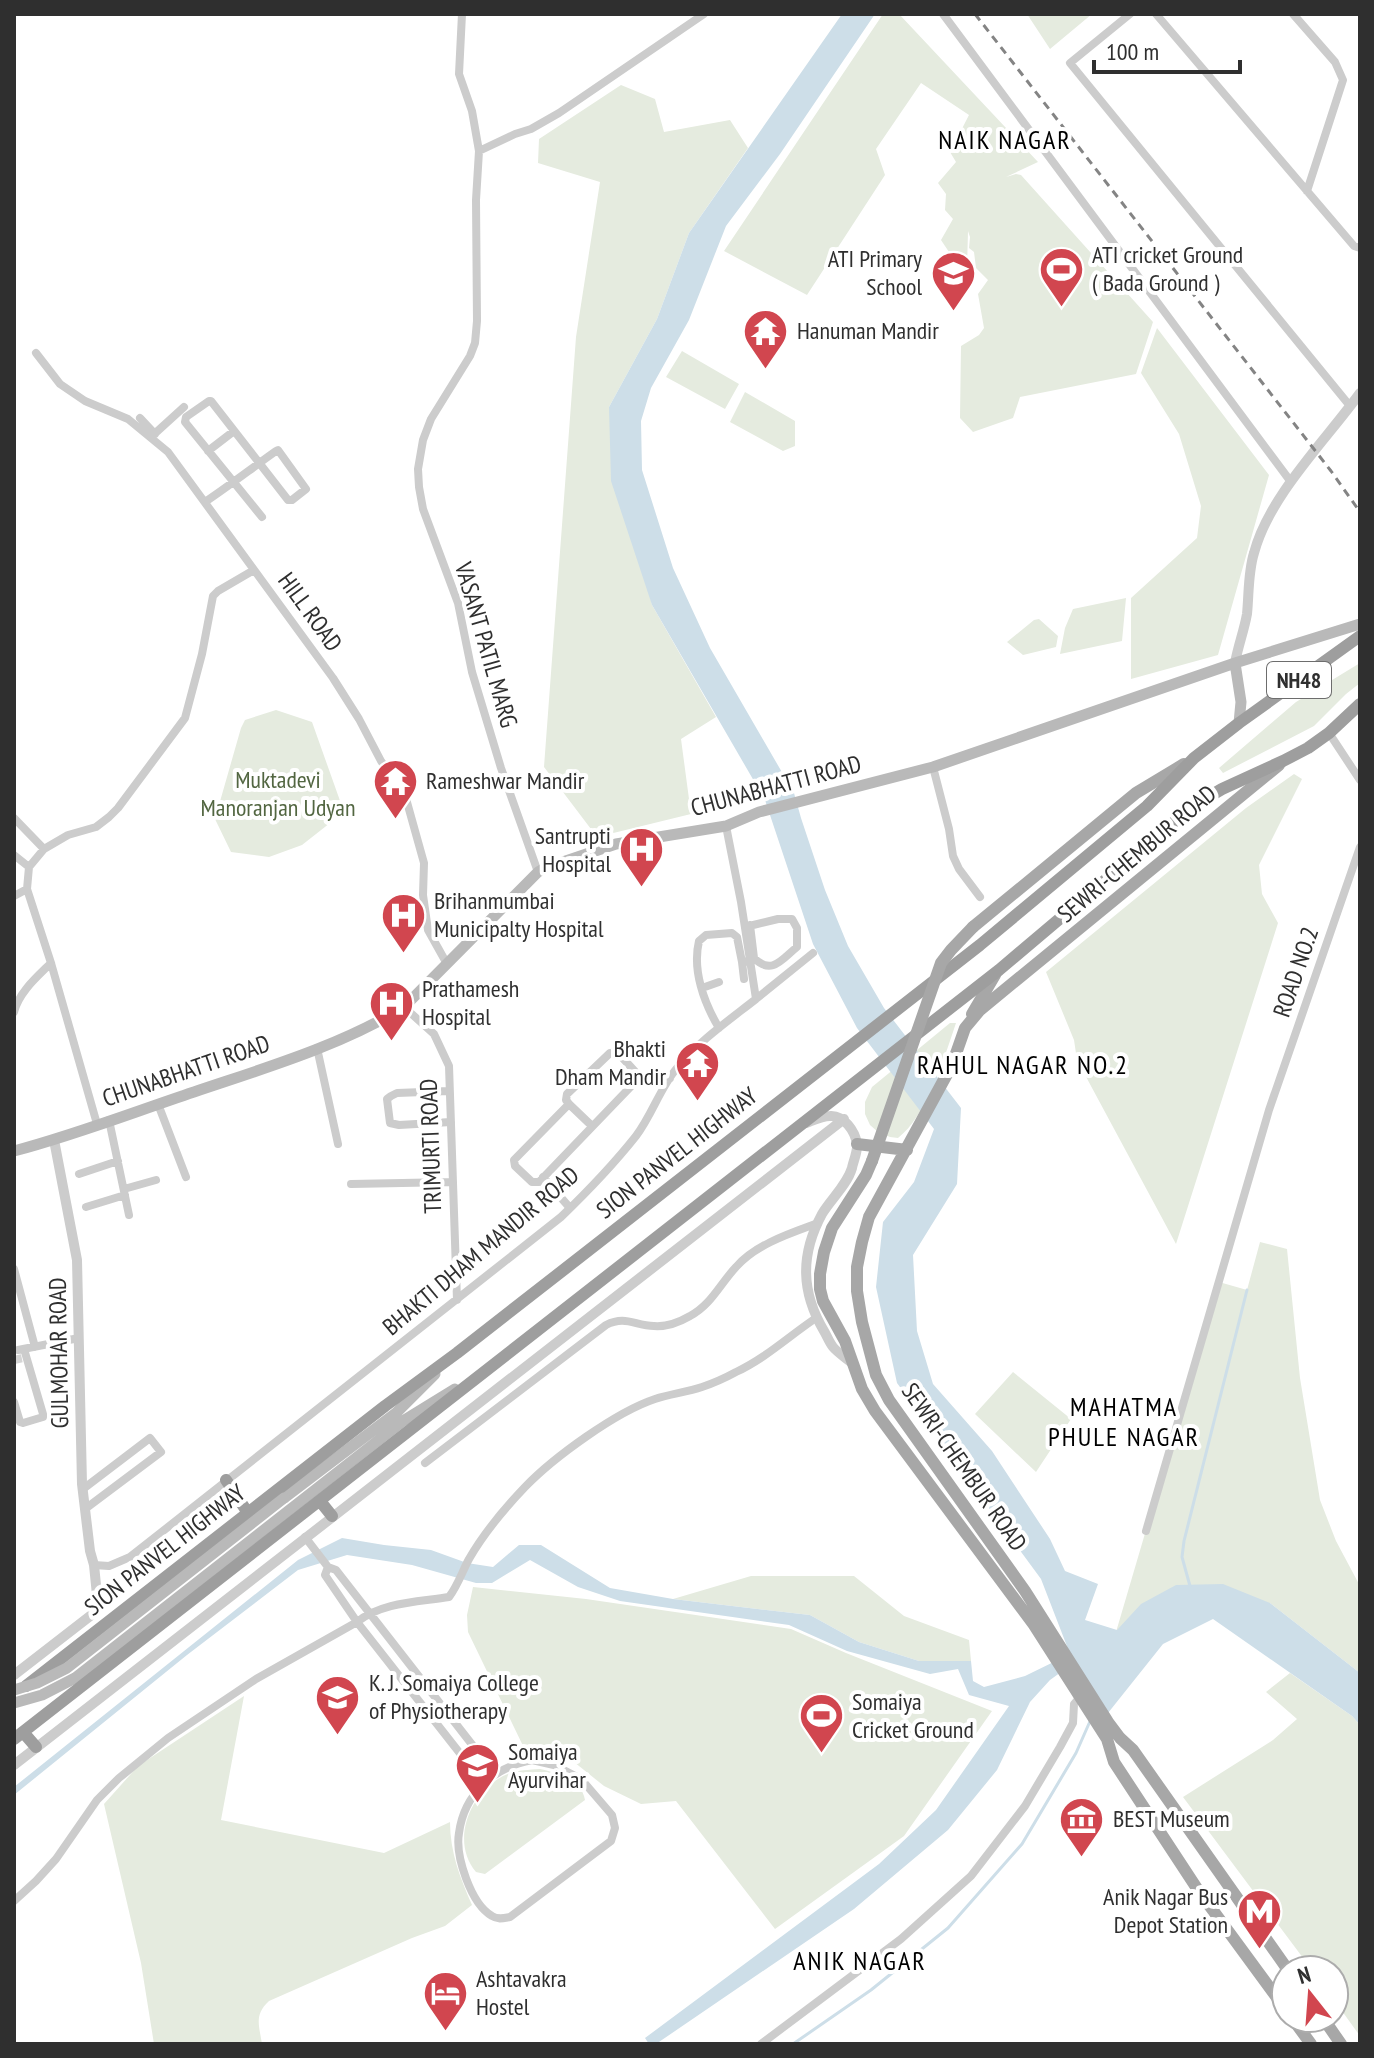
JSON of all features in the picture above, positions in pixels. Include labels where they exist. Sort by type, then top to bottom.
[{"type":"highway","name":"SION PANVEL HIGHWAY","points":[[14,1692],[457,1353],[980,945],[1147,806],[1194,758],[1360,636]]},
{"type":"highway","name":"NH48","points":[[1283,761],[1329,733],[1360,704]]},
{"type":"highway","points":[[36,1747],[19,1736],[999,970],[1193,806],[1283,761]]},
{"type":"highway","points":[[226,1480],[248,1513]]},
{"type":"highway","points":[[320,1501],[332,1516]]},
{"type":"main road","name":"CHUNABHATTI ROAD","points":[[14,1151],[285,1061],[377,1024],[404,1007],[545,868],[616,844],[726,826],[759,812],[933,767],[1235,663],[1360,624]]},
{"type":"main road","points":[[1235,663],[1241,702],[1239,723]]},
{"type":"main road","points":[[1194,758],[1136,793],[973,927],[941,963],[872,1161],[832,1228],[824,1252],[820,1289],[823,1301],[845,1341],[862,1389],[888,1431],[1027,1604],[1104,1725],[1140,1759],[1277,1954]]},
{"type":"main road","name":"SEWRI-CHEMBUR ROAD","points":[[1027,1604],[889,1400],[876,1375],[857,1291],[859,1255],[869,1217],[952,1065],[965,1028],[980,1010],[1283,761]]},
{"type":"main road","points":[[965,1028],[981,995],[999,970]]},
{"type":"main road","points":[[857,1144],[907,1150]]},
{"type":"main road","points":[[14,1703],[42,1695],[75,1678],[396,1413],[457,1353]]},
{"type":"main road","points":[[14,1692],[67,1668],[403,1421],[476,1377]]},
{"type":"main road","points":[[1104,1725],[1114,1762],[1198,1890],[1270,1988]]},
{"type":"main road","points":[[1120,1771],[1140,1759]]},
{"type":"street","name":"VASANT PATIL MARG","points":[[462,14],[459,74],[472,111],[479,151],[476,200],[477,321],[470,356],[431,419],[423,440],[418,469],[419,487],[423,509],[458,603],[472,672],[501,768],[538,872]]},
{"type":"street","points":[[479,151],[531,129],[559,113],[704,14]]},
{"type":"street","points":[[943,14],[1291,482]]},
{"type":"street","points":[[1130,14],[1070,63],[1350,406]]},
{"type":"street","points":[[1156,14],[1354,246],[1360,248]]},
{"type":"street","points":[[1293,14],[1335,62],[1343,80],[1307,191]]},
{"type":"street","name":"HILL ROAD","points":[[36,353],[60,384],[85,401],[128,419],[153,436],[168,452],[333,678],[381,761],[405,795],[424,863],[423,895],[428,930],[447,964]]},
{"type":"street","points":[[1235,663],[1247,614],[1253,554],[1268,517],[1360,393]]},
{"type":"street","points":[[205,502],[233,483],[259,463],[276,451],[280,451],[306,489],[289,500],[259,463],[211,401],[206,401],[186,417],[185,422],[233,483],[262,517]]},
{"type":"street","points":[[140,418],[153,436],[184,407]]},
{"type":"street","points":[[208,451],[234,431]]},
{"type":"street","points":[[97,1124],[27,889],[29,867],[44,849],[68,835],[96,827],[118,808],[185,718],[213,596],[254,570]]},
{"type":"street","points":[[1329,733],[1360,780]]},
{"type":"street","points":[[933,767],[953,856],[980,897]]},
{"type":"street","points":[[14,818],[44,849]]},
{"type":"street","points":[[726,826],[755,961],[772,967],[797,947],[797,928],[792,919],[748,926]]},
{"type":"street","name":"ROAD NO.2","points":[[1146,1531],[1269,1110],[1360,847]]},
{"type":"street","points":[[14,855],[29,867]]},
{"type":"street","points":[[14,896],[27,889]]},
{"type":"street","points":[[744,979],[748,926]]},
{"type":"street","points":[[719,1028],[709,1012],[696,965],[701,938],[719,933],[735,934],[756,999]]},
{"type":"street","name":"BHAKTI DHAM MANDIR ROAD","points":[[94,1565],[109,1566],[124,1561],[570,1208],[635,1136],[677,1068],[719,1028],[813,953]]},
{"type":"street","points":[[786,956],[794,968]]},
{"type":"street","points":[[14,1012],[16,1002],[51,963]]},
{"type":"street","points":[[702,988],[719,982]]},
{"type":"street","name":"TRIMURTI ROAD","points":[[404,1007],[434,1034],[449,1066],[457,1300]]},
{"type":"street","points":[[317,1048],[338,1144]]},
{"type":"street","points":[[592,1126],[569,1104],[567,1094],[610,1053],[619,1054],[640,1077]]},
{"type":"street","points":[[569,1104],[514,1160],[515,1166],[532,1182],[539,1182],[640,1077],[670,1078]]},
{"type":"street","points":[[449,1091],[397,1093],[387,1099],[390,1123],[451,1122]]},
{"type":"street","points":[[158,1104],[186,1177]]},
{"type":"street","points":[[795,1127],[832,1115],[848,1123],[857,1144],[850,1175],[818,1223],[808,1254],[805,1278],[816,1318],[834,1348],[852,1363]]},
{"type":"street","points":[[14,1765],[309,1541],[332,1516],[844,1119]]},
{"type":"street","points":[[109,1120],[129,1215]]},
{"type":"street","name":"GULMOHAR ROAD","points":[[14,1675],[94,1613],[97,1595],[83,1489],[77,1260],[54,1140]]},
{"type":"street","points":[[79,1174],[118,1161]]},
{"type":"street","points":[[543,1177],[570,1208]]},
{"type":"street","points":[[86,1207],[156,1180]]},
{"type":"street","points":[[351,1184],[453,1182]]},
{"type":"street","points":[[425,1463],[606,1325],[620,1319],[652,1327],[673,1325],[693,1315],[711,1299],[737,1265],[754,1253],[769,1243],[818,1223]]},
{"type":"street","points":[[14,1269],[35,1347]]},
{"type":"street","points":[[14,1901],[56,1859],[97,1800],[168,1738],[256,1679],[369,1613],[449,1597],[498,1516],[527,1485],[564,1455],[618,1416],[654,1400],[701,1388],[738,1372],[768,1355],[816,1318]]},
{"type":"street","points":[[14,1402],[20,1422],[43,1417],[23,1353],[35,1347],[79,1338]]},
{"type":"street","points":[[83,1489],[150,1438],[161,1452],[85,1509]]},
{"type":"street","points":[[95,1479],[105,1494]]},
{"type":"street","points":[[309,1541],[327,1566],[336,1570],[495,1774]]},
{"type":"street","points":[[327,1566],[325,1575],[357,1622],[484,1784]]},
{"type":"street","points":[[761,2044],[901,1939],[971,1876],[1025,1806],[1073,1723],[1074,1704],[1087,1701]]},
{"type":"street","points":[[532,1760],[554,1765],[581,1779],[612,1815],[615,1828],[611,1841],[510,1917],[493,1917],[480,1905],[460,1860],[458,1835],[466,1805],[484,1784],[515,1763],[532,1760]]},
{"type":"green space","points":[[883,14],[899,14],[1038,162],[1006,177],[1021,175],[1153,322],[1136,374],[1020,397],[1013,418],[973,432],[960,418],[961,346],[979,335],[984,328],[978,294],[988,280],[976,268],[974,252],[969,248],[968,231],[967,270],[941,240],[953,219],[945,210],[946,194],[938,183],[956,162],[950,152],[969,115],[921,83],[876,149],[885,175],[807,295],[724,251]]},
{"type":"green space","points":[[1027,14],[1092,14],[1050,49]]},
{"type":"green space","points":[[621,85],[655,99],[664,132],[730,120],[748,148],[689,233],[657,319],[609,407],[652,605],[716,717],[681,739],[691,814],[597,837],[544,767],[576,337],[600,182],[538,163],[539,139]]},
{"type":"green space","points":[[1157,328],[1269,475],[1218,655],[1131,679],[1131,598],[1197,538],[1201,506],[1179,434],[1141,373]]},
{"type":"green space","points":[[682,351],[739,384],[725,409],[666,377]]},
{"type":"green space","points":[[745,392],[795,421],[795,446],[783,451],[730,422]]},
{"type":"green space","points":[[1126,598],[1122,641],[1060,654],[1065,628],[1073,609]]},
{"type":"green space","points":[[1039,619],[1058,636],[1056,647],[1023,655],[1007,642],[1034,620]]},
{"type":"green space","points":[[1360,663],[1360,683],[1314,726],[1223,773],[1219,768],[1296,702]]},
{"type":"green space","name":"Muktadevi Manoranjan Udyan","points":[[276,710],[312,722],[344,812],[302,845],[269,857],[231,852],[215,819],[241,728],[245,720]]},
{"type":"green space","points":[[1294,774],[1302,779],[1259,865],[1262,894],[1278,923],[1176,1244],[1077,1060],[1074,1040],[1046,972],[1246,808]]},
{"type":"green space","points":[[950,1023],[956,1023],[933,1085],[917,1116],[898,1138],[878,1132],[865,1114],[865,1102],[872,1087]]},
{"type":"green space","points":[[1260,1242],[1287,1249],[1300,1378],[1320,1500],[1336,1541],[1360,1586],[1360,1673],[1270,1603],[1116,1632],[1219,1282],[1247,1290]]},
{"type":"green space","points":[[1013,1372],[1071,1419],[1036,1472],[975,1414]]},
{"type":"green space","points":[[751,1576],[854,1576],[904,1616],[969,1640],[971,1661],[919,1661],[859,1642],[810,1615],[673,1599]]},
{"type":"green space","points":[[473,1587],[586,1599],[791,1629],[992,1711],[904,1836],[775,1929],[676,1801],[641,1804],[604,1786],[569,1758],[525,1750],[468,1632],[467,1615]]},
{"type":"green space","points":[[1290,1673],[1352,1716],[1360,1725],[1360,2036],[1350,2022],[1350,1954],[1300,1954],[1183,1797],[1273,1740],[1297,1719],[1266,1692]]},
{"type":"green space","points":[[244,1696],[221,1820],[384,1853],[450,1822],[456,1865],[472,1905],[445,1926],[269,2001],[259,2016],[262,2044],[154,2044],[141,1963],[104,1804],[138,1766]]},
{"type":"green space","points":[[540,1769],[574,1782],[585,1800],[485,1874],[476,1872],[468,1860],[464,1832],[473,1806],[491,1784],[503,1776]]},
{"type":"shaded area","points":[[842,14],[875,14],[780,154],[726,226],[689,320],[651,388],[641,421],[642,470],[673,568],[710,648],[794,793],[825,890],[848,946],[884,1008],[961,1108],[957,1184],[913,1255],[917,1331],[933,1384],[992,1451],[1050,1539],[1065,1571],[1098,1584],[1085,1620],[1117,1630],[1141,1604],[1176,1585],[1223,1584],[1270,1603],[1360,1673],[1360,1725],[1352,1716],[1213,1619],[1163,1644],[1108,1713],[1075,1662],[1050,1680],[1030,1702],[997,1770],[948,1830],[854,1909],[656,2044],[649,2044],[645,2038],[879,1864],[936,1810],[1009,1706],[969,1695],[958,1669],[930,1674],[847,1651],[789,1625],[620,1601],[578,1587],[530,1560],[492,1583],[476,1583],[412,1565],[347,1555],[298,1570],[14,1795],[14,1787],[298,1560],[342,1538],[431,1550],[467,1563],[493,1567],[519,1545],[541,1545],[610,1588],[673,1599],[810,1615],[859,1642],[919,1661],[971,1661],[973,1681],[984,1687],[1025,1676],[1070,1654],[1041,1579],[897,1383],[876,1287],[883,1222],[914,1182],[934,1129],[857,1028],[813,944],[765,800],[652,605],[611,481],[609,407],[657,319],[689,233]]},
{"type":"waterway","points":[[1190,1586],[1182,1557],[1184,1541],[1247,1290]]},
{"type":"waterway","points":[[793,2044],[871,1990],[948,1928],[1022,1844],[1076,1753],[1091,1719]]},
{"type":"tunnel","points":[[14,1360],[23,1358]]},
{"type":"railway","points":[[975,14],[1360,512]]},
{"type":"place","name":"ATI cricket Ground ( Bada Ground )","points":[[1061,308]]},
{"type":"place","name":"ATI Primary School","points":[[953,312]]},
{"type":"place","name":"Hanuman Mandir","points":[[766,370]]},
{"type":"place","name":"Rameshwar Mandir","points":[[395,820]]},
{"type":"place","name":"Santrupti Hospital","points":[[642,889]]},
{"type":"place","name":"Brihanmumbai Municipalty Hospital","points":[[403,954]]},
{"type":"place","name":"Prathamesh Hospital","points":[[391,1042]]},
{"type":"place","name":"Bhakti Dham Mandir","points":[[697,1102]]},
{"type":"place","name":"K. J. Somaiya College of Physiotherapy","points":[[338,1736]]},
{"type":"place","name":"Somaiya Cricket Ground","points":[[821,1755]]},
{"type":"place","name":"Somaiya Ayurvihar","points":[[477,1805]]},
{"type":"place","name":"BEST Museum","points":[[1082,1858]]},
{"type":"place","name":"Anik Nagar Bus Depot Station","points":[[1259,1950]]},
{"type":"place","name":"Ashtavakra Hostel","points":[[445,2032]]},
{"type":"district","name":"NAIK NAGAR","points":[[1005,140]]},
{"type":"district","name":"RAHUL NAGAR NO.2","points":[[1023,1065]]},
{"type":"district","name":"MAHATMA PHULE NAGAR","points":[[1124,1422]]},
{"type":"district","name":"ANIK NAGAR","points":[[860,1961]]}]
